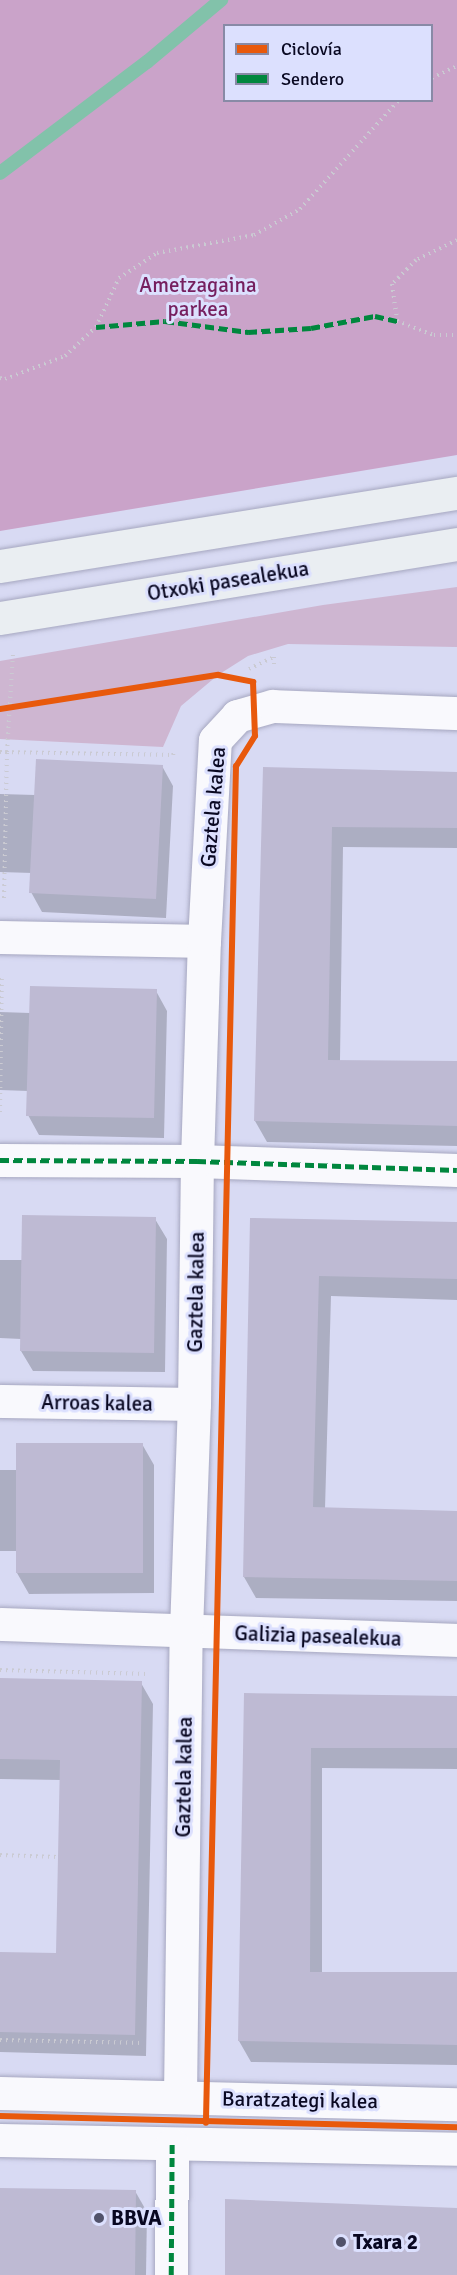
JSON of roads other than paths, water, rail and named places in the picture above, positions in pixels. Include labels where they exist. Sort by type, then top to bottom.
[{"type":"main road","points":[[0,566],[457,493]]},
{"type":"main road","name":"Otxoki pasealekua","points":[[0,618],[457,544]]},
{"type":"street","name":"Gaztela kalea","points":[[180,2097],[186,1632],[194,1404],[198,1161],[204,941],[215,740],[237,716],[273,706],[457,713]]},
{"type":"street","points":[[2,937],[204,941]]},
{"type":"street","points":[[0,1160],[198,1161],[457,1170]]},
{"type":"street","name":"Arroas kalea","points":[[0,1401],[194,1404]]},
{"type":"street","name":"Galizia pasealekua","points":[[0,1624],[457,1640]]},
{"type":"street","name":"Baratzategi kalea","points":[[0,2093],[457,2104]]},
{"type":"street","points":[[0,2139],[457,2149]]},
{"type":"street","points":[[171,2275],[172,2144]]},
{"type":"waterway","points":[[0,173],[147,62],[221,0]]},
{"type":"place","name":"BBVA","points":[[99,2218]]},
{"type":"place","name":"Txara 2","points":[[341,2242]]},
{"type":"park label","name":"Ametzagaina parkea","points":[[198,297]]}]
